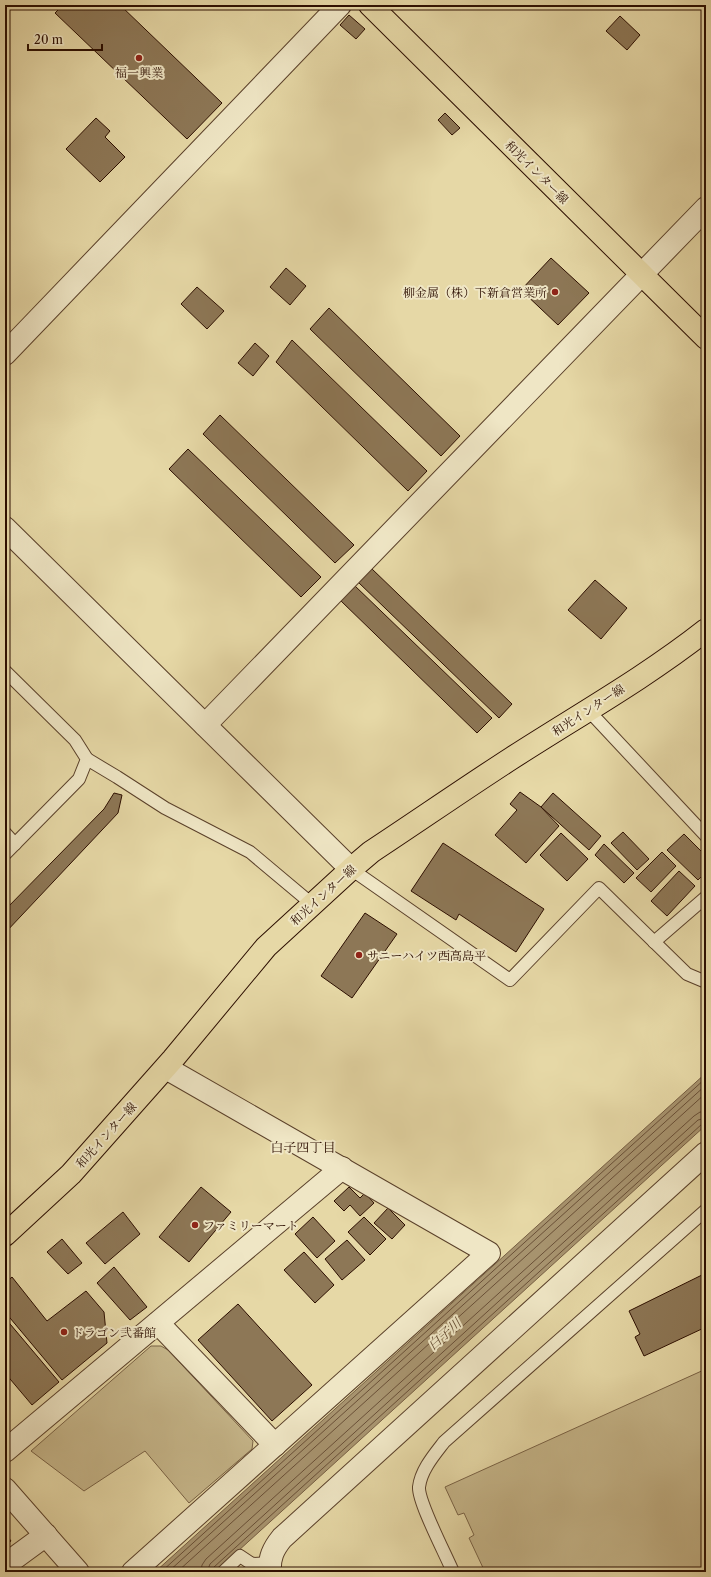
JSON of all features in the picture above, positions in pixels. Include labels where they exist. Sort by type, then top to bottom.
[{"type":"main road","name":"和光インター線","points":[[370,5],[640,275],[706,338]]},
{"type":"main road","name":"和光インター線","points":[[5,1235],[71,1174],[166,1068],[266,947],[351,869],[371,852],[512,758],[589,710],[687,645],[706,630]]},
{"type":"street","points":[[5,354],[340,5]]},
{"type":"street","points":[[205,725],[706,208]]},
{"type":"street","points":[[5,528],[351,869]]},
{"type":"street","points":[[133,1572],[489,1253],[166,1068]]},
{"type":"street","points":[[270,1568],[272,1554],[282,1538],[706,1153]]},
{"type":"street","points":[[5,1451],[342,1168]]},
{"type":"street","points":[[158,1323],[275,1445]]},
{"type":"street","points":[[5,1489],[78,1572]]},
{"type":"street","points":[[5,1565],[46,1535]]},
{"type":"lane","points":[[5,671],[75,740],[87,759],[165,808],[250,852],[312,904]]},
{"type":"lane","points":[[589,710],[706,836]]},
{"type":"lane","points":[[5,854],[79,779],[87,759]]},
{"type":"lane","points":[[5,833],[15,844]]},
{"type":"lane","points":[[351,869],[510,980],[599,888],[687,974],[706,982]]},
{"type":"lane","points":[[654,942],[706,897]]},
{"type":"lane","points":[[453,1572],[422,1502],[419,1488],[424,1470],[434,1455],[444,1442],[706,1210]]},
{"type":"lane","points":[[223,1572],[240,1556],[252,1564],[270,1568]]},
{"type":"shaded area","points":[[151,1346],[161,1346],[168,1350],[253,1441],[252,1449],[189,1503],[145,1451],[84,1491],[31,1451]]},
{"type":"shaded area","points":[[706,1369],[706,1572],[485,1572],[469,1538],[474,1535],[464,1513],[458,1515],[445,1487]]},
{"type":"water","name":"白子川","points":[[706,1073],[706,1125],[215,1572],[155,1572]]},
{"type":"building","name":"福一興業","points":[[63,5],[120,5],[222,103],[187,139],[55,13]]},
{"type":"building","points":[[349,15],[365,29],[356,39],[340,25]]},
{"type":"building","points":[[620,16],[640,35],[627,50],[606,31]]},
{"type":"building","points":[[445,113],[460,128],[452,135],[438,120]]},
{"type":"building","points":[[96,118],[110,131],[105,137],[125,157],[100,182],[66,149]]},
{"type":"building","name":"柳金属（株）下新倉営業所","points":[[551,258],[589,293],[558,325],[521,290]]},
{"type":"building","points":[[286,268],[306,286],[290,305],[270,287]]},
{"type":"building","points":[[197,287],[224,311],[207,329],[181,304]]},
{"type":"building","points":[[329,308],[460,436],[441,456],[310,329]]},
{"type":"building","points":[[292,340],[427,471],[408,491],[276,362]]},
{"type":"building","points":[[255,343],[269,356],[253,376],[238,363]]},
{"type":"building","points":[[220,415],[354,545],[335,563],[203,434]]},
{"type":"building","points":[[188,449],[321,577],[301,597],[169,469]]},
{"type":"building","points":[[371,568],[512,704],[499,718],[358,582]]},
{"type":"building","points":[[595,580],[627,608],[601,639],[568,610]]},
{"type":"building","points":[[354,585],[492,718],[477,733],[340,600]]},
{"type":"building","points":[[520,792],[541,807],[559,826],[526,863],[495,835],[517,810],[510,804]]},
{"type":"building","points":[[114,793],[122,795],[118,813],[5,933],[5,910],[104,809]]},
{"type":"building","points":[[553,793],[601,836],[589,850],[541,807]]},
{"type":"building","points":[[623,832],[649,859],[637,870],[611,843]]},
{"type":"building","points":[[561,833],[588,859],[567,881],[540,855]]},
{"type":"building","points":[[684,834],[706,856],[706,872],[698,880],[667,850]]},
{"type":"building","points":[[443,843],[544,909],[516,952],[459,914],[456,920],[411,891]]},
{"type":"building","points":[[604,844],[634,873],[624,883],[595,855]]},
{"type":"building","points":[[662,852],[676,866],[651,892],[636,878]]},
{"type":"building","points":[[679,871],[695,886],[667,916],[651,901]]},
{"type":"building","name":"サニーハイツ西高島平","points":[[365,913],[397,934],[352,998],[321,976]]},
{"type":"building","name":"ファミリーマート","points":[[201,1187],[231,1212],[189,1262],[159,1237]]},
{"type":"building","points":[[349,1187],[360,1198],[365,1193],[374,1203],[360,1216],[350,1205],[344,1211],[334,1201]]},
{"type":"building","points":[[388,1208],[405,1225],[392,1239],[374,1223]]},
{"type":"building","points":[[123,1212],[140,1234],[105,1264],[86,1243]]},
{"type":"building","points":[[313,1217],[335,1241],[317,1258],[295,1234]]},
{"type":"building","points":[[364,1217],[386,1239],[370,1255],[348,1232]]},
{"type":"building","points":[[62,1239],[82,1263],[68,1274],[47,1252]]},
{"type":"building","points":[[347,1240],[365,1260],[342,1280],[325,1259]]},
{"type":"building","points":[[304,1252],[334,1285],[315,1303],[284,1270]]},
{"type":"building","points":[[114,1267],[147,1307],[130,1320],[97,1283]]},
{"type":"building","points":[[706,1273],[706,1327],[644,1356],[635,1337],[640,1334],[629,1311]]},
{"type":"building","name":"ドラゴン弐番館","points":[[12,1277],[47,1321],[86,1291],[104,1312],[107,1343],[62,1380],[5,1312],[5,1283]]},
{"type":"building","points":[[238,1304],[312,1385],[272,1421],[198,1340]]},
{"type":"building","points":[[5,1318],[59,1382],[32,1405],[5,1373]]},
{"type":"building","points":[[5,1533],[11,1541],[5,1545]]},
{"type":"place","name":"福一興業","points":[[139,58]]},
{"type":"place","name":"柳金属（株）下新倉営業所","points":[[555,292]]},
{"type":"place","name":"サニーハイツ西高島平","points":[[359,955]]},
{"type":"place","name":"ファミリーマート","points":[[195,1225]]},
{"type":"place","name":"ドラゴン弐番館","points":[[64,1332]]},
{"type":"district","name":"白子四丁目","points":[[303,1147]]}]
